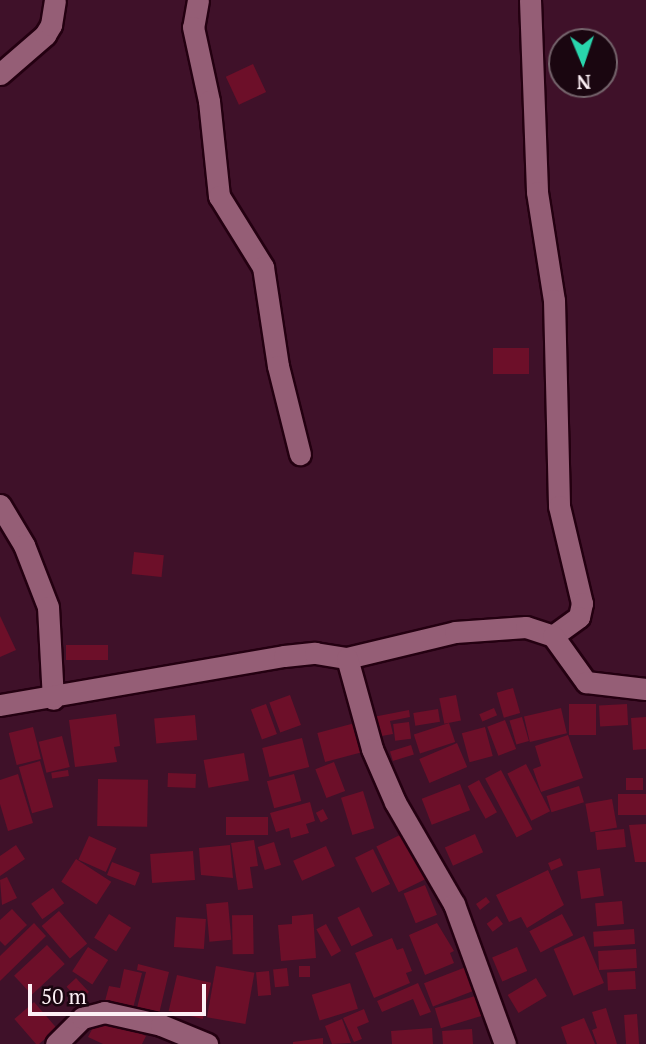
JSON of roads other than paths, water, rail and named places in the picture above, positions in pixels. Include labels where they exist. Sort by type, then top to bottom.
[{"type":"street","points":[[0,74],[45,35],[51,25],[55,0]]},
{"type":"street","points":[[198,0],[193,27],[209,102],[219,196],[263,267],[278,366],[300,454]]},
{"type":"street","points":[[530,0],[537,192],[554,300],[559,506],[582,603],[579,617],[553,636]]},
{"type":"street","points":[[0,505],[23,545],[48,607],[53,699]]},
{"type":"street","points":[[0,705],[53,699],[284,656],[315,653],[347,658],[498,627],[536,628],[553,636],[586,682],[646,689]]},
{"type":"street","points":[[347,658],[372,748],[395,802],[454,904],[505,1044]]},
{"type":"street","points":[[56,1044],[82,1018],[104,1012],[148,1021],[207,1044]]}]
